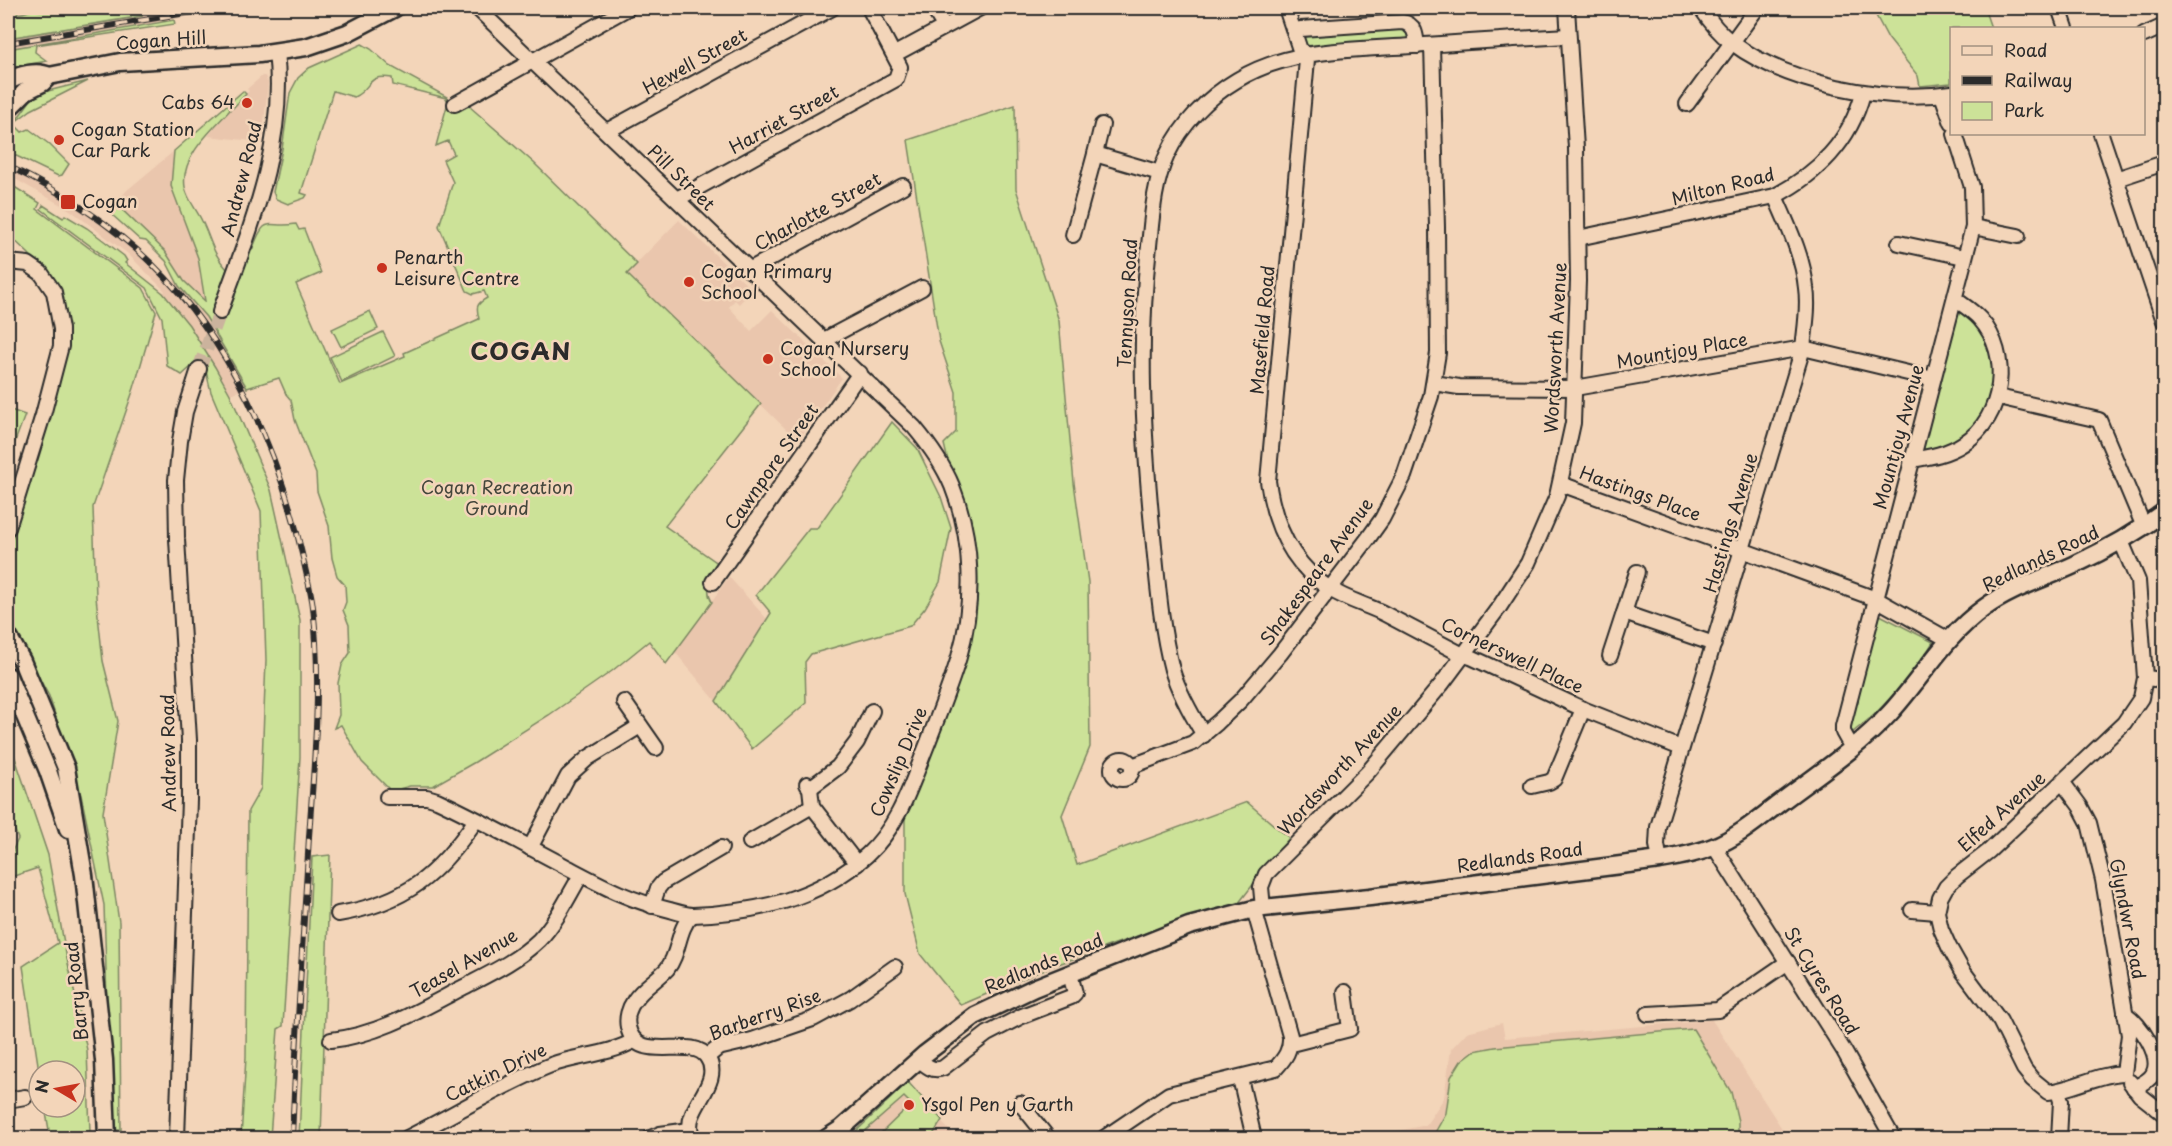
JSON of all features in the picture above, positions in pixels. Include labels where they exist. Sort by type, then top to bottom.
[{"type":"main road","name":"Cogan Hill","points":[[9,109],[26,91],[50,76],[120,62],[276,52],[306,47],[347,33],[395,8]]},
{"type":"main road","name":"Cogan Hill","points":[[8,81],[15,77],[42,72],[50,76]]},
{"type":"main road","name":"Cogan Hill","points":[[8,89],[12,98],[9,109]]},
{"type":"main road","name":"Redlands Road","points":[[827,1138],[841,1129],[919,1059],[975,1016],[1007,1000],[1189,926],[1258,909],[1660,860],[1691,854],[1714,846],[1745,828],[1852,748],[1889,714],[1949,640],[1985,606],[2121,541],[2164,512]]},
{"type":"main road","name":"Barry Road","points":[[8,636],[22,661],[66,768],[84,875],[104,1060],[107,1138]]},
{"type":"main road","name":"Barry Road","points":[[8,676],[48,771],[84,875]]},
{"type":"street","name":"Pill Street","points":[[477,8],[749,270],[860,373]]},
{"type":"street","points":[[455,104],[628,8]]},
{"type":"street","name":"Hewell Street","points":[[607,131],[832,8]]},
{"type":"street","points":[[869,8],[897,60]]},
{"type":"street","points":[[933,8],[944,26]]},
{"type":"street","name":"Harriet Street","points":[[677,199],[893,81],[899,73],[897,60],[944,26],[980,8]]},
{"type":"street","points":[[1286,8],[1300,50],[1306,54]]},
{"type":"street","name":"Wordsworth Avenue","points":[[1291,1044],[1258,909],[1266,874],[1368,772],[1464,654],[1500,606],[1528,563],[1551,513],[1561,484],[1573,423],[1578,238],[1576,148],[1567,8]]},
{"type":"street","points":[[1701,8],[1730,42],[1770,64],[1809,80],[1863,93],[1947,94],[1950,111]]},
{"type":"street","points":[[1687,104],[1757,8]]},
{"type":"street","points":[[2059,8],[2066,27]]},
{"type":"street","points":[[1294,31],[1402,22],[1414,30],[1417,46]]},
{"type":"street","points":[[2145,35],[2164,26]]},
{"type":"street","name":"Tennyson Road","points":[[1204,735],[1178,688],[1168,651],[1154,545],[1146,454],[1142,339],[1150,233],[1160,173],[1178,136],[1203,107],[1220,92],[1248,74],[1306,54],[1568,36]]},
{"type":"street","name":"Shakespeare Avenue","points":[[1132,766],[1184,747],[1204,735],[1256,683],[1368,540],[1392,500],[1415,447],[1434,383],[1438,353],[1432,45]]},
{"type":"street","name":"Andrew Road","points":[[220,312],[257,207],[270,157],[278,101],[279,73],[276,52]]},
{"type":"street","name":"Masefield Road","points":[[1306,54],[1268,481],[1273,512],[1286,544],[1296,558],[1330,589]]},
{"type":"street","name":"Milton Road","points":[[1578,238],[1775,196],[1801,182],[1821,166],[1848,131],[1863,93]]},
{"type":"street","points":[[1073,235],[1102,125]]},
{"type":"street","name":"Mountjoy Avenue","points":[[1852,748],[1843,732],[1843,726],[1973,227],[1972,188],[1955,135]]},
{"type":"street","points":[[2101,135],[2159,288],[2164,321]]},
{"type":"street","points":[[1095,154],[1160,173]]},
{"type":"street","points":[[2116,179],[2164,163]]},
{"type":"street","name":"Charlotte Street","points":[[749,270],[903,186]]},
{"type":"street","name":"Hastings Avenue","points":[[1660,860],[1657,845],[1658,827],[1803,348],[1807,319],[1807,289],[1804,272],[1775,196]]},
{"type":"street","points":[[1973,227],[2019,236]]},
{"type":"street","points":[[1899,243],[1964,258]]},
{"type":"street","points":[[8,262],[28,264],[41,273],[54,292],[61,329],[61,346],[43,415],[8,528]]},
{"type":"street","points":[[824,340],[922,288]]},
{"type":"street","points":[[1911,460],[1931,457],[1966,442],[1982,425],[1998,397],[1999,364],[1990,333],[1980,319],[1955,299]]},
{"type":"street","name":"Mountjoy Place","points":[[1434,383],[1459,387],[1575,388],[1803,348],[1933,379]]},
{"type":"street","name":"Andrew Road","points":[[177,1138],[189,800],[189,740],[177,539],[176,480],[185,412],[199,369]]},
{"type":"street","name":"Cawnpore Street","points":[[712,582],[860,373]]},
{"type":"street","name":"Cowslip Drive","points":[[387,797],[427,797],[437,800],[618,895],[692,915],[745,911],[780,903],[819,887],[857,864],[882,840],[902,810],[960,655],[969,591],[966,536],[961,513],[946,475],[930,447],[914,426],[860,373]]},
{"type":"street","points":[[1998,397],[2099,420],[2144,527]]},
{"type":"street","name":"Hastings Place","points":[[1561,484],[1875,599],[1949,640]]},
{"type":"street","name":"Elfed Avenue","points":[[1937,912],[1940,898],[1946,887],[2062,783],[2124,723],[2141,698],[2145,678],[2138,581],[2121,541]]},
{"type":"street","points":[[1610,656],[1637,572]]},
{"type":"street","name":"Cornerswell Place","points":[[1330,589],[1583,709],[1681,748]]},
{"type":"street","points":[[1624,613],[1714,644]]},
{"type":"street","points":[[2145,678],[2164,680]]},
{"type":"street","points":[[624,702],[656,748]]},
{"type":"street","points":[[1532,786],[1554,779],[1583,709]]},
{"type":"street","points":[[857,864],[812,806],[808,786],[838,767],[857,742],[872,711]]},
{"type":"street","points":[[530,848],[568,776],[588,758],[640,726]]},
{"type":"street","name":"Glyndwr Road","points":[[2062,783],[2080,806],[2089,824],[2103,880],[2129,1044],[2124,1073]]},
{"type":"street","points":[[750,842],[812,806]]},
{"type":"street","points":[[338,914],[356,911],[388,900],[423,881],[449,856],[476,820]]},
{"type":"street","name":"St Cyres Road","points":[[1714,846],[1844,1051],[1893,1138]]},
{"type":"street","points":[[652,906],[655,894],[663,882],[721,848]]},
{"type":"street","name":"Teasel Avenue","points":[[331,1040],[364,1034],[395,1022],[524,953],[550,927],[581,874]]},
{"type":"street","points":[[1912,910],[1937,912],[1941,929],[1962,970],[2000,1021],[2024,1069],[2048,1092],[2058,1091],[2109,1074],[2124,1073],[2134,1088],[2164,1114]]},
{"type":"street","points":[[650,1138],[660,1134],[691,1135],[692,1116],[711,1077],[707,1057],[696,1048],[653,1048],[643,1045],[635,1040],[628,1027],[630,1008],[635,999],[667,969],[673,960],[682,930],[692,915]]},
{"type":"street","points":[[1648,1014],[1718,1010],[1788,962]]},
{"type":"street","name":"Barberry Rise","points":[[707,1057],[718,1048],[772,1034],[813,1019],[859,993],[895,967]]},
{"type":"street","points":[[1104,1138],[1169,1094],[1276,1068],[1285,1057],[1291,1044],[1350,1029],[1345,992]]},
{"type":"street","points":[[2125,1014],[2137,1023],[2155,1058],[2153,1075],[2134,1088]]},
{"type":"street","name":"Catkin Drive","points":[[406,1138],[531,1073],[569,1059],[625,1046],[635,1040]]},
{"type":"street","points":[[1240,1078],[1254,1138]]},
{"type":"street","points":[[2058,1091],[2061,1101],[2059,1138]]},
{"type":"street","points":[[8,1100],[25,1097]]},
{"type":"street","points":[[1020,1103],[1048,1138]]},
{"type":"shaded area","points":[[173,11],[174,20],[8,49],[8,38]]},
{"type":"shaded area","points":[[265,76],[268,83],[262,142],[208,136],[230,110],[230,106],[233,107],[249,91],[247,89]]},
{"type":"shaded area","points":[[174,151],[171,186],[198,258],[206,302],[184,281],[165,251],[116,204],[126,191]]},
{"type":"shaded area","points":[[8,163],[56,188],[100,217],[146,255],[173,283],[176,280],[206,317],[247,388],[230,394],[189,325],[163,293],[165,291],[127,253],[70,210],[8,175]]},
{"type":"shaded area","points":[[679,220],[752,290],[739,304],[735,300],[729,307],[751,331],[772,310],[842,378],[798,441],[627,273]]},
{"type":"shaded area","points":[[729,577],[767,619],[716,701],[675,652]]},
{"type":"shaded area","points":[[1712,1020],[1788,1138],[1365,1138],[1426,1125],[1444,1098],[1451,1049],[1467,1032],[1502,1023],[1505,1038]]},
{"type":"shaded area","name":"Ysgol Pen y Garth","points":[[909,1089],[957,1138],[858,1138]]},
{"type":"green space","points":[[8,8],[24,13],[33,10],[49,12],[58,8],[142,8],[142,16],[8,38]]},
{"type":"green space","points":[[1872,8],[1984,8],[1991,27],[1950,27],[1950,83],[1920,86],[1918,76],[1888,38]]},
{"type":"green space","points":[[174,20],[175,24],[36,45],[35,52],[47,61],[8,68],[8,49]]},
{"type":"green space","points":[[1406,28],[1409,39],[1303,46],[1302,36],[1305,33]]},
{"type":"green space","name":"Cogan Recreation Ground","points":[[362,44],[390,66],[447,97],[454,112],[469,106],[534,163],[637,264],[627,274],[761,404],[665,526],[719,564],[709,587],[712,602],[666,664],[649,641],[612,671],[549,715],[475,762],[433,786],[410,786],[391,791],[362,762],[341,725],[334,728],[339,715],[338,683],[342,665],[350,653],[349,625],[343,610],[346,602],[345,585],[337,576],[332,558],[329,526],[317,491],[316,474],[295,420],[291,400],[279,378],[247,388],[206,317],[179,286],[166,261],[146,241],[140,240],[110,213],[116,204],[165,251],[184,281],[205,301],[198,258],[171,186],[174,151],[243,91],[246,94],[233,108],[229,107],[230,110],[192,155],[185,176],[188,196],[215,252],[227,269],[213,310],[227,315],[235,296],[233,288],[248,249],[253,248],[261,230],[268,225],[296,224],[299,230],[304,229],[321,273],[296,284],[340,384],[405,356],[404,353],[479,319],[478,306],[487,298],[484,291],[473,294],[467,291],[439,226],[453,182],[443,160],[454,154],[448,141],[436,146],[448,102],[446,98],[393,85],[392,78],[383,77],[373,80],[354,97],[333,91],[301,193],[307,195],[305,198],[288,204],[276,199],[273,192],[290,93],[298,78],[309,68]]},
{"type":"green space","points":[[88,81],[31,110],[15,122],[30,101],[40,93]]},
{"type":"green space","points":[[1015,105],[1016,189],[1059,321],[1074,483],[1088,582],[1090,747],[1062,815],[1077,865],[1247,802],[1289,838],[1238,904],[1202,913],[1050,967],[961,1005],[920,954],[905,894],[905,817],[912,801],[976,582],[944,444],[956,432],[956,392],[939,341],[908,140]]},
{"type":"green space","points":[[9,125],[11,129],[16,126],[22,132],[29,129],[49,144],[69,164],[62,175],[58,176],[8,152]]},
{"type":"green space","points":[[8,183],[40,203],[37,209],[143,288],[156,312],[134,388],[93,507],[96,597],[103,661],[118,721],[103,813],[119,922],[121,1130],[111,1131],[104,905],[81,795],[49,696],[8,622],[8,552],[67,345],[62,295],[29,254],[8,234]]},
{"type":"green space","points":[[43,205],[63,218],[65,215],[87,228],[124,256],[127,261],[125,263],[163,293],[189,325],[230,394],[271,490],[300,620],[300,757],[283,1026],[278,1029],[270,1138],[241,1138],[246,1057],[248,811],[261,788],[266,660],[261,511],[211,392],[206,371],[192,366],[182,375],[167,366],[162,318],[147,288],[41,209]]},
{"type":"green space","points":[[1958,310],[1963,311],[1980,327],[1991,349],[1996,373],[1987,411],[1962,439],[1929,453],[1918,451]]},
{"type":"green space","points":[[370,311],[378,329],[341,347],[332,329]]},
{"type":"green space","points":[[383,332],[395,356],[342,382],[330,357]]},
{"type":"green space","points":[[8,409],[25,415],[8,460]]},
{"type":"green space","points":[[892,422],[917,448],[941,497],[951,528],[940,582],[925,608],[910,626],[811,654],[805,662],[806,703],[752,749],[716,701],[771,613],[756,595],[809,528],[817,528]]},
{"type":"green space","points":[[1880,615],[1933,642],[1914,673],[1874,715],[1848,736],[1863,672]]},
{"type":"green space","points":[[8,737],[48,855],[87,1050],[90,1132],[50,1136],[47,1119],[87,1119],[87,1059],[37,1059],[23,966],[58,943],[38,868],[11,877],[9,858],[18,839],[8,812]]},
{"type":"green space","points":[[330,855],[321,1138],[299,1138],[312,857]]},
{"type":"green space","points":[[1693,1029],[1731,1092],[1738,1121],[1738,1138],[1432,1138],[1446,1113],[1451,1077],[1461,1061],[1474,1051],[1495,1047]]},
{"type":"green space","name":"Ysgol Pen y Garth","points":[[908,1082],[942,1120],[931,1138],[876,1138],[906,1109],[913,1106],[904,1097],[857,1138],[849,1138]]},
{"type":"tunnel","points":[[199,369],[220,312]]},
{"type":"railway","points":[[8,43],[216,8]]},
{"type":"railway","points":[[8,166],[47,186],[102,222],[136,249],[180,294],[205,327],[248,400],[266,439],[293,519],[313,607],[317,693],[292,1138]]},
{"type":"place","name":"Cabs 64","points":[[247,103]]},
{"type":"place","name":"Cogan Station Car Park","points":[[59,140]]},
{"type":"place","name":"Cogan","points":[[68,202]]},
{"type":"place","name":"Penarth Leisure Centre","points":[[382,268]]},
{"type":"place","name":"Cogan Primary School","points":[[689,282]]},
{"type":"place","name":"Cogan Nursery School","points":[[768,359]]},
{"type":"place","name":"Ysgol Pen y Garth","points":[[909,1105]]},
{"type":"district","name":"COGAN","points":[[521,352]]}]
